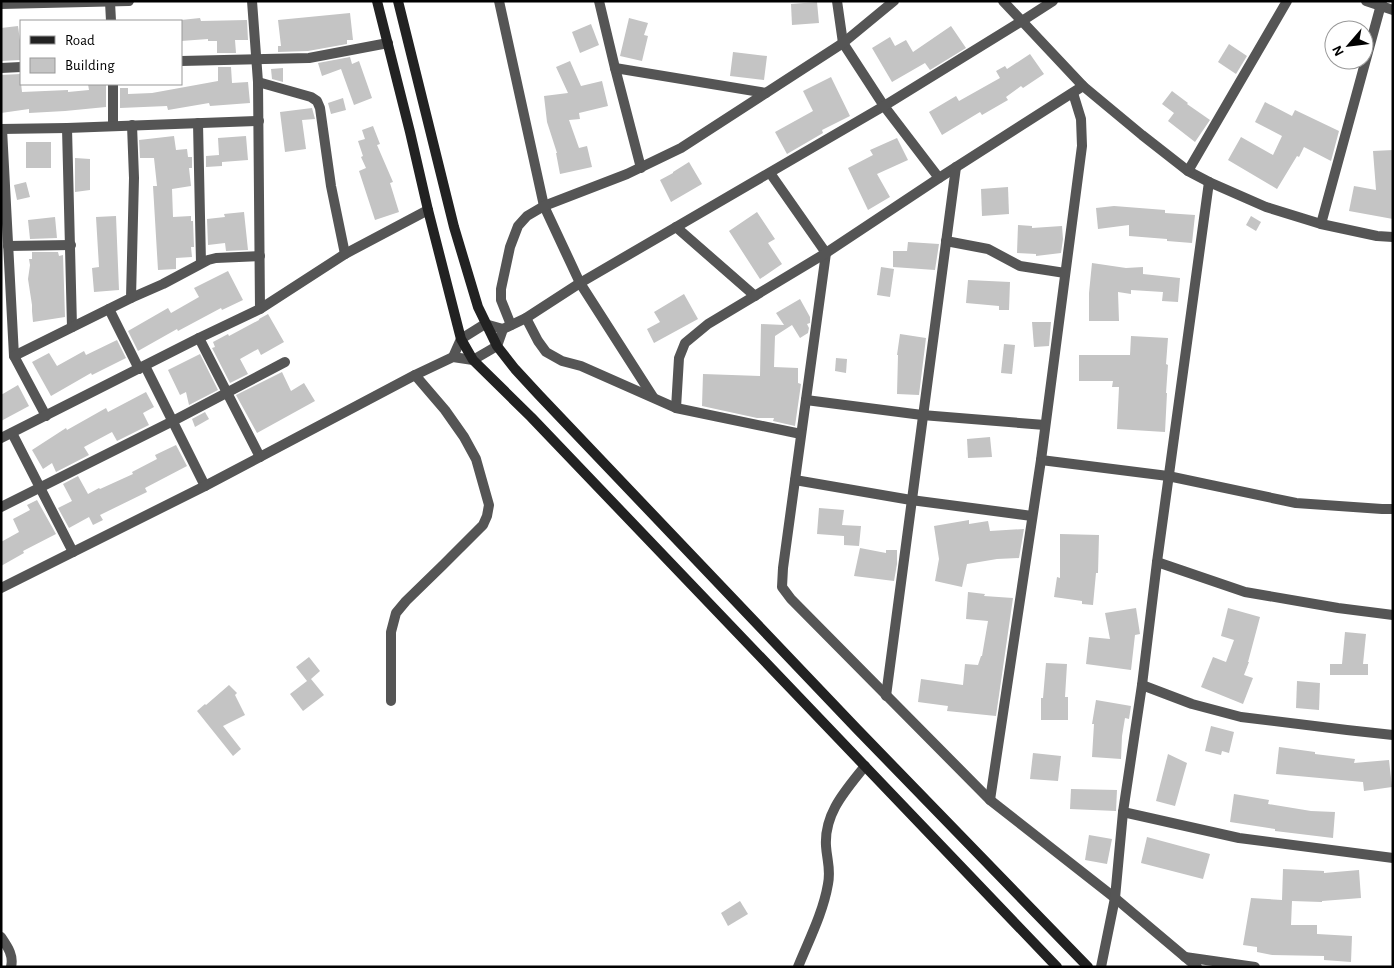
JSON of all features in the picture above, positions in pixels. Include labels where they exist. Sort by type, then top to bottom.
[{"type":"main road","points":[[377,1],[461,339],[473,360],[531,418],[1057,967]]},
{"type":"main road","points":[[398,1],[454,226],[478,307],[497,346],[539,395],[844,715],[1088,967]]},
{"type":"street","points":[[1,4],[129,1]]},
{"type":"street","points":[[252,1],[258,82],[260,309]]},
{"type":"street","points":[[498,1],[544,206],[580,283],[653,398]]},
{"type":"street","points":[[599,1],[641,168]]},
{"type":"street","points":[[837,1],[843,43],[884,106],[940,178]]},
{"type":"street","points":[[1,588],[205,486],[415,375],[453,357],[473,360],[497,346],[507,327],[501,300],[501,289],[510,247],[518,226],[527,216],[544,206],[627,174],[681,148],[843,43],[894,1]]},
{"type":"street","points":[[1003,1],[1083,86],[1188,171],[1208,182],[1266,207],[1321,224],[1377,236],[1393,237]]},
{"type":"street","points":[[453,357],[461,339],[485,324],[507,327],[526,318],[580,283],[884,106],[1053,1]]},
{"type":"street","points":[[1188,171],[1287,1]]},
{"type":"street","points":[[1366,1],[1381,4],[1393,10]]},
{"type":"street","points":[[110,2],[111,20]]},
{"type":"street","points":[[1321,224],[1381,4]]},
{"type":"street","points":[[182,61],[310,58],[388,44]]},
{"type":"street","points":[[1,68],[20,67]]},
{"type":"street","points":[[615,68],[766,93]]},
{"type":"street","points":[[258,82],[311,97],[317,101],[320,108],[331,186],[345,254]]},
{"type":"street","points":[[113,85],[113,126]]},
{"type":"street","points":[[676,408],[679,358],[684,342],[708,324],[826,253],[1083,86]]},
{"type":"street","points":[[990,800],[1041,460],[1082,146],[1081,119],[1073,93]]},
{"type":"street","points":[[46,416],[14,356],[3,193],[2,129],[259,121]]},
{"type":"street","points":[[198,124],[200,264]]},
{"type":"street","points":[[132,125],[134,178],[132,298]]},
{"type":"street","points":[[67,128],[72,327]]},
{"type":"street","points":[[886,696],[956,167]]},
{"type":"street","points":[[770,173],[826,253],[782,587],[791,599],[990,800],[1115,898],[1197,967]]},
{"type":"street","points":[[1102,967],[1115,898],[1123,812],[1142,685],[1208,182]]},
{"type":"street","points":[[1,438],[260,309],[345,254],[428,210]]},
{"type":"street","points":[[676,227],[755,296]]},
{"type":"street","points":[[946,241],[988,249],[1020,266],[1065,273]]},
{"type":"street","points":[[8,246],[71,245]]},
{"type":"street","points":[[14,356],[163,284],[200,264],[216,258],[260,256]]},
{"type":"street","points":[[109,309],[173,421],[205,486]]},
{"type":"street","points":[[526,318],[546,352],[562,361],[581,366],[676,408],[801,434]]},
{"type":"street","points":[[199,338],[260,457]]},
{"type":"street","points":[[1,507],[173,421],[284,362]]},
{"type":"street","points":[[391,701],[391,632],[396,613],[483,524],[489,505],[476,459],[464,437],[445,410],[415,375]]},
{"type":"street","points":[[806,400],[922,415],[1045,424]]},
{"type":"street","points":[[12,433],[73,552]]},
{"type":"street","points":[[1041,460],[1168,476],[1296,503],[1393,509]]},
{"type":"street","points":[[795,480],[911,500],[1032,516]]},
{"type":"street","points":[[1157,562],[1245,592],[1338,608],[1393,614]]},
{"type":"street","points":[[1142,685],[1192,704],[1242,717],[1393,734]]},
{"type":"street","points":[[798,967],[824,904],[828,889],[830,864],[826,847],[827,826],[833,809],[865,766]]},
{"type":"street","points":[[1123,812],[1238,838],[1393,858]]},
{"type":"street","points":[[1,937],[10,953],[11,967]]},
{"type":"street","points":[[1184,957],[1255,967]]},
{"type":"building","points":[[817,2],[819,23],[792,25],[791,4]]},
{"type":"building","points":[[350,13],[353,40],[347,40],[347,44],[308,51],[278,52],[278,46],[281,46],[278,20]]},
{"type":"building","points":[[200,18],[201,21],[247,20],[248,40],[235,40],[236,53],[217,53],[217,41],[208,41],[208,39],[182,41],[181,20]]},
{"type":"building","points":[[629,18],[648,23],[644,35],[648,36],[642,61],[620,56]]},
{"type":"building","points":[[591,24],[599,45],[580,53],[572,32]]},
{"type":"building","points":[[18,26],[20,60],[1,61],[1,28]]},
{"type":"building","points":[[951,26],[966,48],[930,70],[925,63],[892,82],[872,48],[890,37],[895,46],[906,40],[913,52]]},
{"type":"building","points":[[1229,44],[1247,56],[1236,74],[1218,62]]},
{"type":"building","points":[[733,52],[767,56],[764,80],[730,76]]},
{"type":"building","points":[[1030,54],[1044,74],[1023,88],[1021,86],[1006,97],[1008,100],[982,115],[980,112],[942,135],[929,112],[956,96],[959,101],[1000,78],[996,71],[1005,66],[1007,69]]},
{"type":"building","points":[[350,57],[352,64],[359,61],[372,98],[354,105],[341,69],[322,76],[318,63]]},
{"type":"building","points":[[570,61],[581,86],[602,81],[608,106],[579,113],[580,119],[569,120],[579,148],[587,146],[592,167],[560,174],[557,153],[547,122],[544,96],[568,93],[556,67]]},
{"type":"building","points":[[218,67],[231,67],[232,83],[248,82],[250,103],[210,106],[209,103],[168,110],[167,106],[120,108],[120,88],[128,88],[128,94],[152,93],[218,81]]},
{"type":"building","points":[[283,68],[283,82],[272,79],[271,69]]},
{"type":"building","points":[[20,74],[22,92],[68,90],[68,92],[89,90],[88,85],[106,85],[106,107],[29,113],[29,109],[1,113],[1,75]]},
{"type":"building","points":[[831,77],[850,116],[822,130],[823,133],[787,154],[775,132],[813,111],[803,91]]},
{"type":"building","points":[[1172,91],[1210,120],[1195,142],[1168,121],[1174,113],[1162,104]]},
{"type":"building","points":[[343,98],[346,110],[331,114],[328,103]]},
{"type":"building","points":[[1265,102],[1292,116],[1295,110],[1339,131],[1331,161],[1304,147],[1277,189],[1228,160],[1241,137],[1273,155],[1282,136],[1255,122]]},
{"type":"building","points":[[312,108],[315,119],[302,120],[306,149],[285,152],[280,112]]},
{"type":"building","points":[[373,126],[380,144],[377,145],[393,182],[390,183],[399,212],[375,220],[359,171],[366,168],[361,157],[363,156],[358,141],[365,139],[362,130]]},
{"type":"building","points":[[174,136],[176,150],[187,149],[188,157],[192,157],[192,168],[189,168],[191,186],[172,189],[173,217],[191,216],[191,221],[193,221],[194,247],[191,247],[192,257],[176,258],[176,269],[158,270],[153,186],[157,186],[154,158],[140,158],[139,140]]},
{"type":"building","points":[[246,136],[248,160],[222,162],[222,166],[206,167],[206,156],[219,155],[218,138]]},
{"type":"building","points":[[897,138],[908,160],[877,174],[890,197],[868,210],[848,168],[873,155],[870,150]]},
{"type":"building","points":[[26,142],[51,142],[51,168],[26,168]]},
{"type":"building","points":[[1393,150],[1393,219],[1349,211],[1354,186],[1376,190],[1373,151]]},
{"type":"building","points":[[75,158],[90,159],[90,190],[75,192]]},
{"type":"building","points":[[689,162],[702,184],[671,202],[660,180]]},
{"type":"building","points":[[26,182],[30,197],[17,200],[14,185]]},
{"type":"building","points":[[1008,187],[1009,214],[982,216],[981,189]]},
{"type":"building","points":[[1114,206],[1165,210],[1165,213],[1195,215],[1192,243],[1129,236],[1129,225],[1098,229],[1096,208]]},
{"type":"building","points":[[244,212],[248,250],[226,251],[225,243],[208,245],[207,219],[225,217],[224,214]]},
{"type":"building","points":[[757,212],[775,239],[768,243],[782,264],[760,279],[729,231]]},
{"type":"building","points":[[116,216],[119,290],[94,292],[92,268],[99,267],[96,217]]},
{"type":"building","points":[[1251,216],[1261,222],[1256,231],[1246,225]]},
{"type":"building","points":[[55,217],[57,238],[30,239],[28,220]]},
{"type":"building","points":[[1018,225],[1032,226],[1032,228],[1062,226],[1061,253],[1036,256],[1036,254],[1017,253]]},
{"type":"building","points":[[908,242],[939,244],[935,270],[893,267],[893,251],[907,251]]},
{"type":"building","points":[[32,252],[58,252],[59,256],[63,255],[65,317],[33,322],[28,279],[29,259],[32,259]]},
{"type":"building","points":[[1092,263],[1126,268],[1143,267],[1143,274],[1180,278],[1178,302],[1162,301],[1163,292],[1131,290],[1131,294],[1118,292],[1119,321],[1089,321]]},
{"type":"building","points":[[881,267],[894,269],[890,297],[877,295]]},
{"type":"building","points":[[228,271],[243,300],[222,310],[221,308],[178,331],[177,329],[138,351],[128,331],[168,308],[171,313],[199,297],[194,288]]},
{"type":"building","points":[[968,280],[1010,282],[1009,310],[999,310],[999,306],[966,303]]},
{"type":"building","points":[[684,294],[698,319],[654,343],[647,329],[660,322],[654,312]]},
{"type":"building","points":[[800,299],[810,317],[810,323],[807,324],[809,328],[808,333],[800,338],[792,325],[775,336],[774,367],[798,368],[798,383],[801,384],[795,426],[773,421],[774,418],[757,418],[702,406],[703,374],[760,376],[761,324],[784,325],[776,313]]},
{"type":"building","points":[[268,314],[284,342],[261,355],[258,349],[240,359],[248,374],[230,383],[212,348],[215,347],[213,342],[228,334],[229,336]]},
{"type":"building","points":[[1032,322],[1051,322],[1049,346],[1034,347]]},
{"type":"building","points":[[900,334],[926,338],[919,395],[897,394],[897,355]]},
{"type":"building","points":[[1131,336],[1168,338],[1165,432],[1117,429],[1119,387],[1112,387],[1113,381],[1079,381],[1079,355],[1130,355]]},
{"type":"building","points":[[117,340],[126,358],[92,375],[91,373],[51,396],[32,362],[49,353],[57,366],[84,351],[86,355]]},
{"type":"building","points":[[1004,344],[1015,345],[1012,374],[1001,373]]},
{"type":"building","points":[[200,354],[218,390],[189,405],[186,392],[180,395],[168,370]]},
{"type":"building","points":[[836,358],[847,359],[846,373],[835,371]]},
{"type":"building","points":[[282,372],[291,391],[304,383],[315,401],[257,433],[236,395]]},
{"type":"building","points":[[18,385],[29,406],[1,421],[1,395]]},
{"type":"building","points":[[146,392],[154,407],[143,413],[149,425],[117,441],[112,432],[84,447],[89,455],[56,472],[52,463],[43,469],[32,450],[66,428],[67,430],[106,408],[108,412]]},
{"type":"building","points":[[205,412],[209,419],[195,427],[192,419]]},
{"type":"building","points":[[990,437],[992,457],[968,458],[967,439]]},
{"type":"building","points":[[176,445],[187,466],[145,488],[147,492],[100,515],[103,520],[93,525],[89,517],[69,528],[58,508],[72,501],[63,484],[78,476],[88,494],[133,474],[132,472],[157,459],[155,455]]},
{"type":"building","points":[[37,500],[56,534],[23,551],[24,553],[1,566],[1,542],[19,532],[13,519],[30,510],[27,505]]},
{"type":"building","points":[[819,508],[844,510],[842,525],[861,526],[859,546],[844,545],[844,536],[817,534]]},
{"type":"building","points":[[969,520],[969,524],[988,521],[990,531],[1024,529],[1019,558],[997,559],[967,564],[962,587],[935,581],[939,559],[934,526]]},
{"type":"building","points":[[1060,534],[1099,535],[1098,573],[1096,573],[1093,605],[1082,604],[1082,601],[1054,597],[1057,577],[1060,578]]},
{"type":"building","points":[[860,548],[886,553],[886,550],[897,550],[894,581],[854,576]]},
{"type":"building","points":[[968,592],[985,594],[984,596],[1013,598],[996,716],[947,711],[948,706],[918,702],[921,679],[963,685],[965,664],[978,665],[982,656],[988,621],[966,619]]},
{"type":"building","points":[[1136,608],[1140,634],[1135,635],[1131,670],[1086,664],[1089,637],[1110,639],[1105,613]]},
{"type":"building","points":[[1228,608],[1260,617],[1244,675],[1253,678],[1243,704],[1201,687],[1213,657],[1226,662],[1234,640],[1221,636]]},
{"type":"building","points":[[1345,632],[1366,634],[1363,664],[1368,664],[1368,675],[1330,675],[1330,664],[1342,664]]},
{"type":"building","points":[[309,657],[320,671],[311,679],[324,695],[303,711],[290,694],[307,681],[296,667]]},
{"type":"building","points":[[1046,663],[1067,664],[1065,697],[1068,697],[1068,720],[1041,720],[1041,698],[1043,698]]},
{"type":"building","points":[[1297,681],[1320,683],[1319,710],[1296,708]]},
{"type":"building","points":[[229,685],[237,693],[235,695],[245,715],[223,726],[241,749],[233,756],[197,711]]},
{"type":"building","points":[[1096,700],[1131,706],[1129,719],[1125,718],[1121,759],[1092,757],[1094,724],[1092,724]]},
{"type":"building","points":[[1211,726],[1234,732],[1229,753],[1222,751],[1221,755],[1205,751]]},
{"type":"building","points":[[1279,747],[1355,759],[1354,763],[1389,760],[1392,787],[1364,791],[1363,782],[1276,774]]},
{"type":"building","points":[[1033,753],[1061,756],[1058,781],[1030,779]]},
{"type":"building","points":[[1168,754],[1187,763],[1175,806],[1156,801]]},
{"type":"building","points":[[1071,789],[1117,790],[1116,811],[1070,809]]},
{"type":"building","points":[[1234,794],[1269,800],[1268,804],[1311,811],[1335,812],[1333,838],[1275,831],[1275,829],[1230,822]]},
{"type":"building","points":[[1089,835],[1112,839],[1107,864],[1085,860]]},
{"type":"building","points":[[1147,837],[1210,854],[1203,879],[1141,863]]},
{"type":"building","points":[[1283,869],[1324,871],[1324,873],[1359,870],[1361,898],[1322,902],[1292,901],[1291,925],[1317,925],[1317,934],[1352,936],[1351,962],[1324,960],[1324,956],[1272,955],[1257,952],[1257,947],[1243,945],[1251,898],[1282,900]]},
{"type":"building","points":[[740,901],[748,914],[728,926],[721,913]]}]
